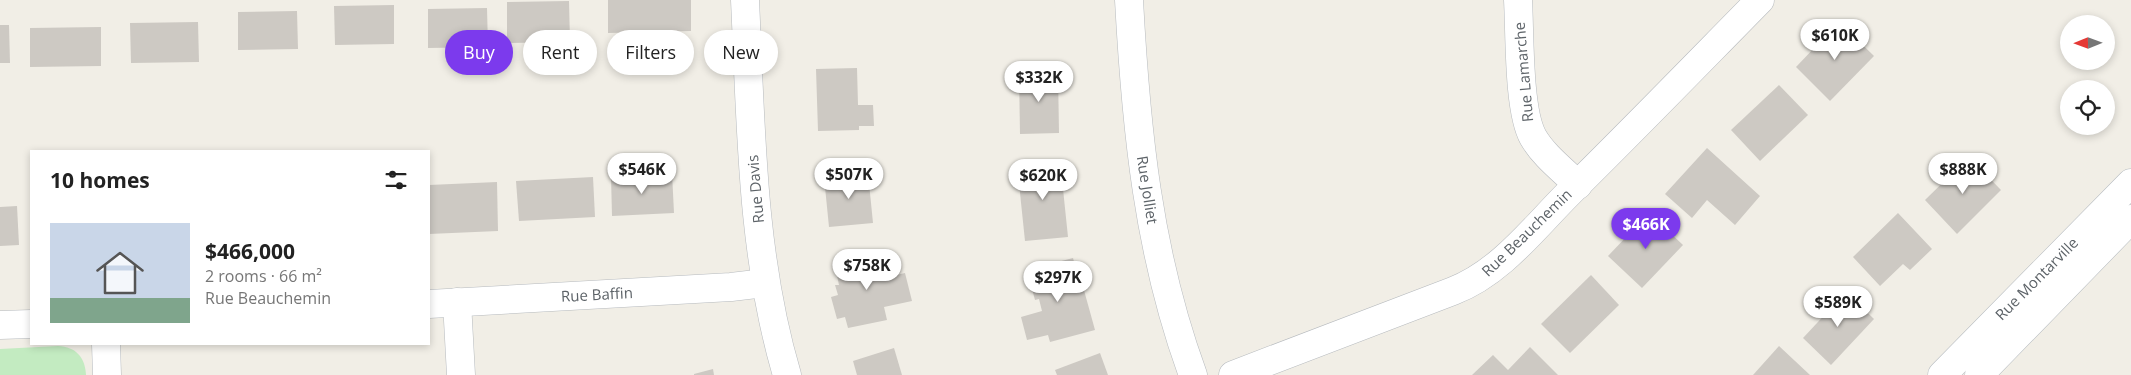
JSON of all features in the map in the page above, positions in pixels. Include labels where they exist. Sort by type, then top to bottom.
[{"type":"street","name":"Rue Davis","points":[[745,0],[751,131],[765,283],[787,375]]},
{"type":"street","name":"Rue Jolliet","points":[[1129,0],[1133,79],[1144,178],[1171,310],[1193,375]]},
{"type":"street","name":"Rue Lamarche","points":[[1518,0],[1526,118],[1538,144],[1578,185]]},
{"type":"street","name":"Rue Beauchemin","points":[[1234,375],[1470,284],[1481,278],[1500,263],[1760,0]]},
{"type":"street","name":"Rue Montarville","points":[[1942,375],[2131,183]]},
{"type":"street","name":"Rue Montarville","points":[[1979,375],[2131,219]]},
{"type":"street","name":"Rue Baffin","points":[[430,304],[731,287],[765,283]]},
{"type":"street","points":[[457,302],[461,375]]},
{"type":"street","points":[[0,325],[30,324]]},
{"type":"street","points":[[106,345],[107,375]]},
{"type":"green space","points":[[58,346],[70,348],[78,354],[84,363],[86,375],[0,375],[0,349]]},
{"type":"building","points":[[608,0],[691,0],[691,30],[608,30]]},
{"type":"building","points":[[569,1],[570,30],[523,30],[523,43],[513,43],[513,30],[507,30],[507,2]]},
{"type":"building","points":[[394,5],[394,44],[335,45],[334,6]]},
{"type":"building","points":[[487,8],[488,30],[445,30],[445,48],[428,48],[428,9]]},
{"type":"building","points":[[297,11],[298,49],[238,50],[238,12]]},
{"type":"building","points":[[198,22],[199,62],[131,63],[130,23]]},
{"type":"building","points":[[1839,22],[1874,56],[1830,101],[1796,67]]},
{"type":"building","points":[[0,25],[9,25],[10,63],[0,63]]},
{"type":"building","points":[[101,27],[101,66],[30,67],[30,28]]},
{"type":"building","points":[[857,68],[858,105],[873,105],[874,126],[859,126],[859,130],[818,131],[816,69]]},
{"type":"building","points":[[1019,73],[1058,73],[1059,133],[1020,134]]},
{"type":"building","points":[[1779,85],[1808,115],[1760,161],[1731,130]]},
{"type":"building","points":[[1707,148],[1760,196],[1735,225],[1707,200],[1692,218],[1665,194]]},
{"type":"building","points":[[1969,157],[2001,190],[1957,234],[1925,200]]},
{"type":"building","points":[[1060,160],[1068,237],[1025,241],[1017,164]]},
{"type":"building","points":[[672,173],[674,213],[612,216],[611,176]]},
{"type":"building","points":[[868,173],[873,223],[829,227],[824,177]]},
{"type":"building","points":[[593,177],[595,217],[519,221],[516,181]]},
{"type":"building","points":[[497,182],[498,231],[430,234],[430,185]]},
{"type":"building","points":[[17,206],[19,245],[0,246],[0,207]]},
{"type":"building","points":[[1649,213],[1683,245],[1642,288],[1608,256]]},
{"type":"building","points":[[1898,213],[1932,249],[1910,270],[1903,264],[1880,286],[1853,257]]},
{"type":"building","points":[[877,253],[883,278],[905,273],[912,301],[884,307],[887,320],[848,328],[845,317],[837,319],[831,297],[838,295],[835,285],[839,285],[834,262]]},
{"type":"building","points":[[1073,258],[1095,330],[1050,342],[1048,335],[1027,340],[1021,317],[1042,311],[1039,299],[1035,300],[1027,270]]},
{"type":"building","points":[[1591,275],[1619,305],[1570,353],[1541,324]]},
{"type":"building","points":[[1846,292],[1874,319],[1831,365],[1803,338]]},
{"type":"building","points":[[1779,346],[1810,375],[1753,375]]},
{"type":"building","points":[[1530,347],[1558,375],[1472,375],[1493,355],[1508,370]]},
{"type":"building","points":[[894,348],[902,375],[857,375],[853,361]]},
{"type":"building","points":[[1100,353],[1108,375],[1057,375],[1055,370]]},
{"type":"building","points":[[713,369],[714,375],[694,375],[694,374]]}]
